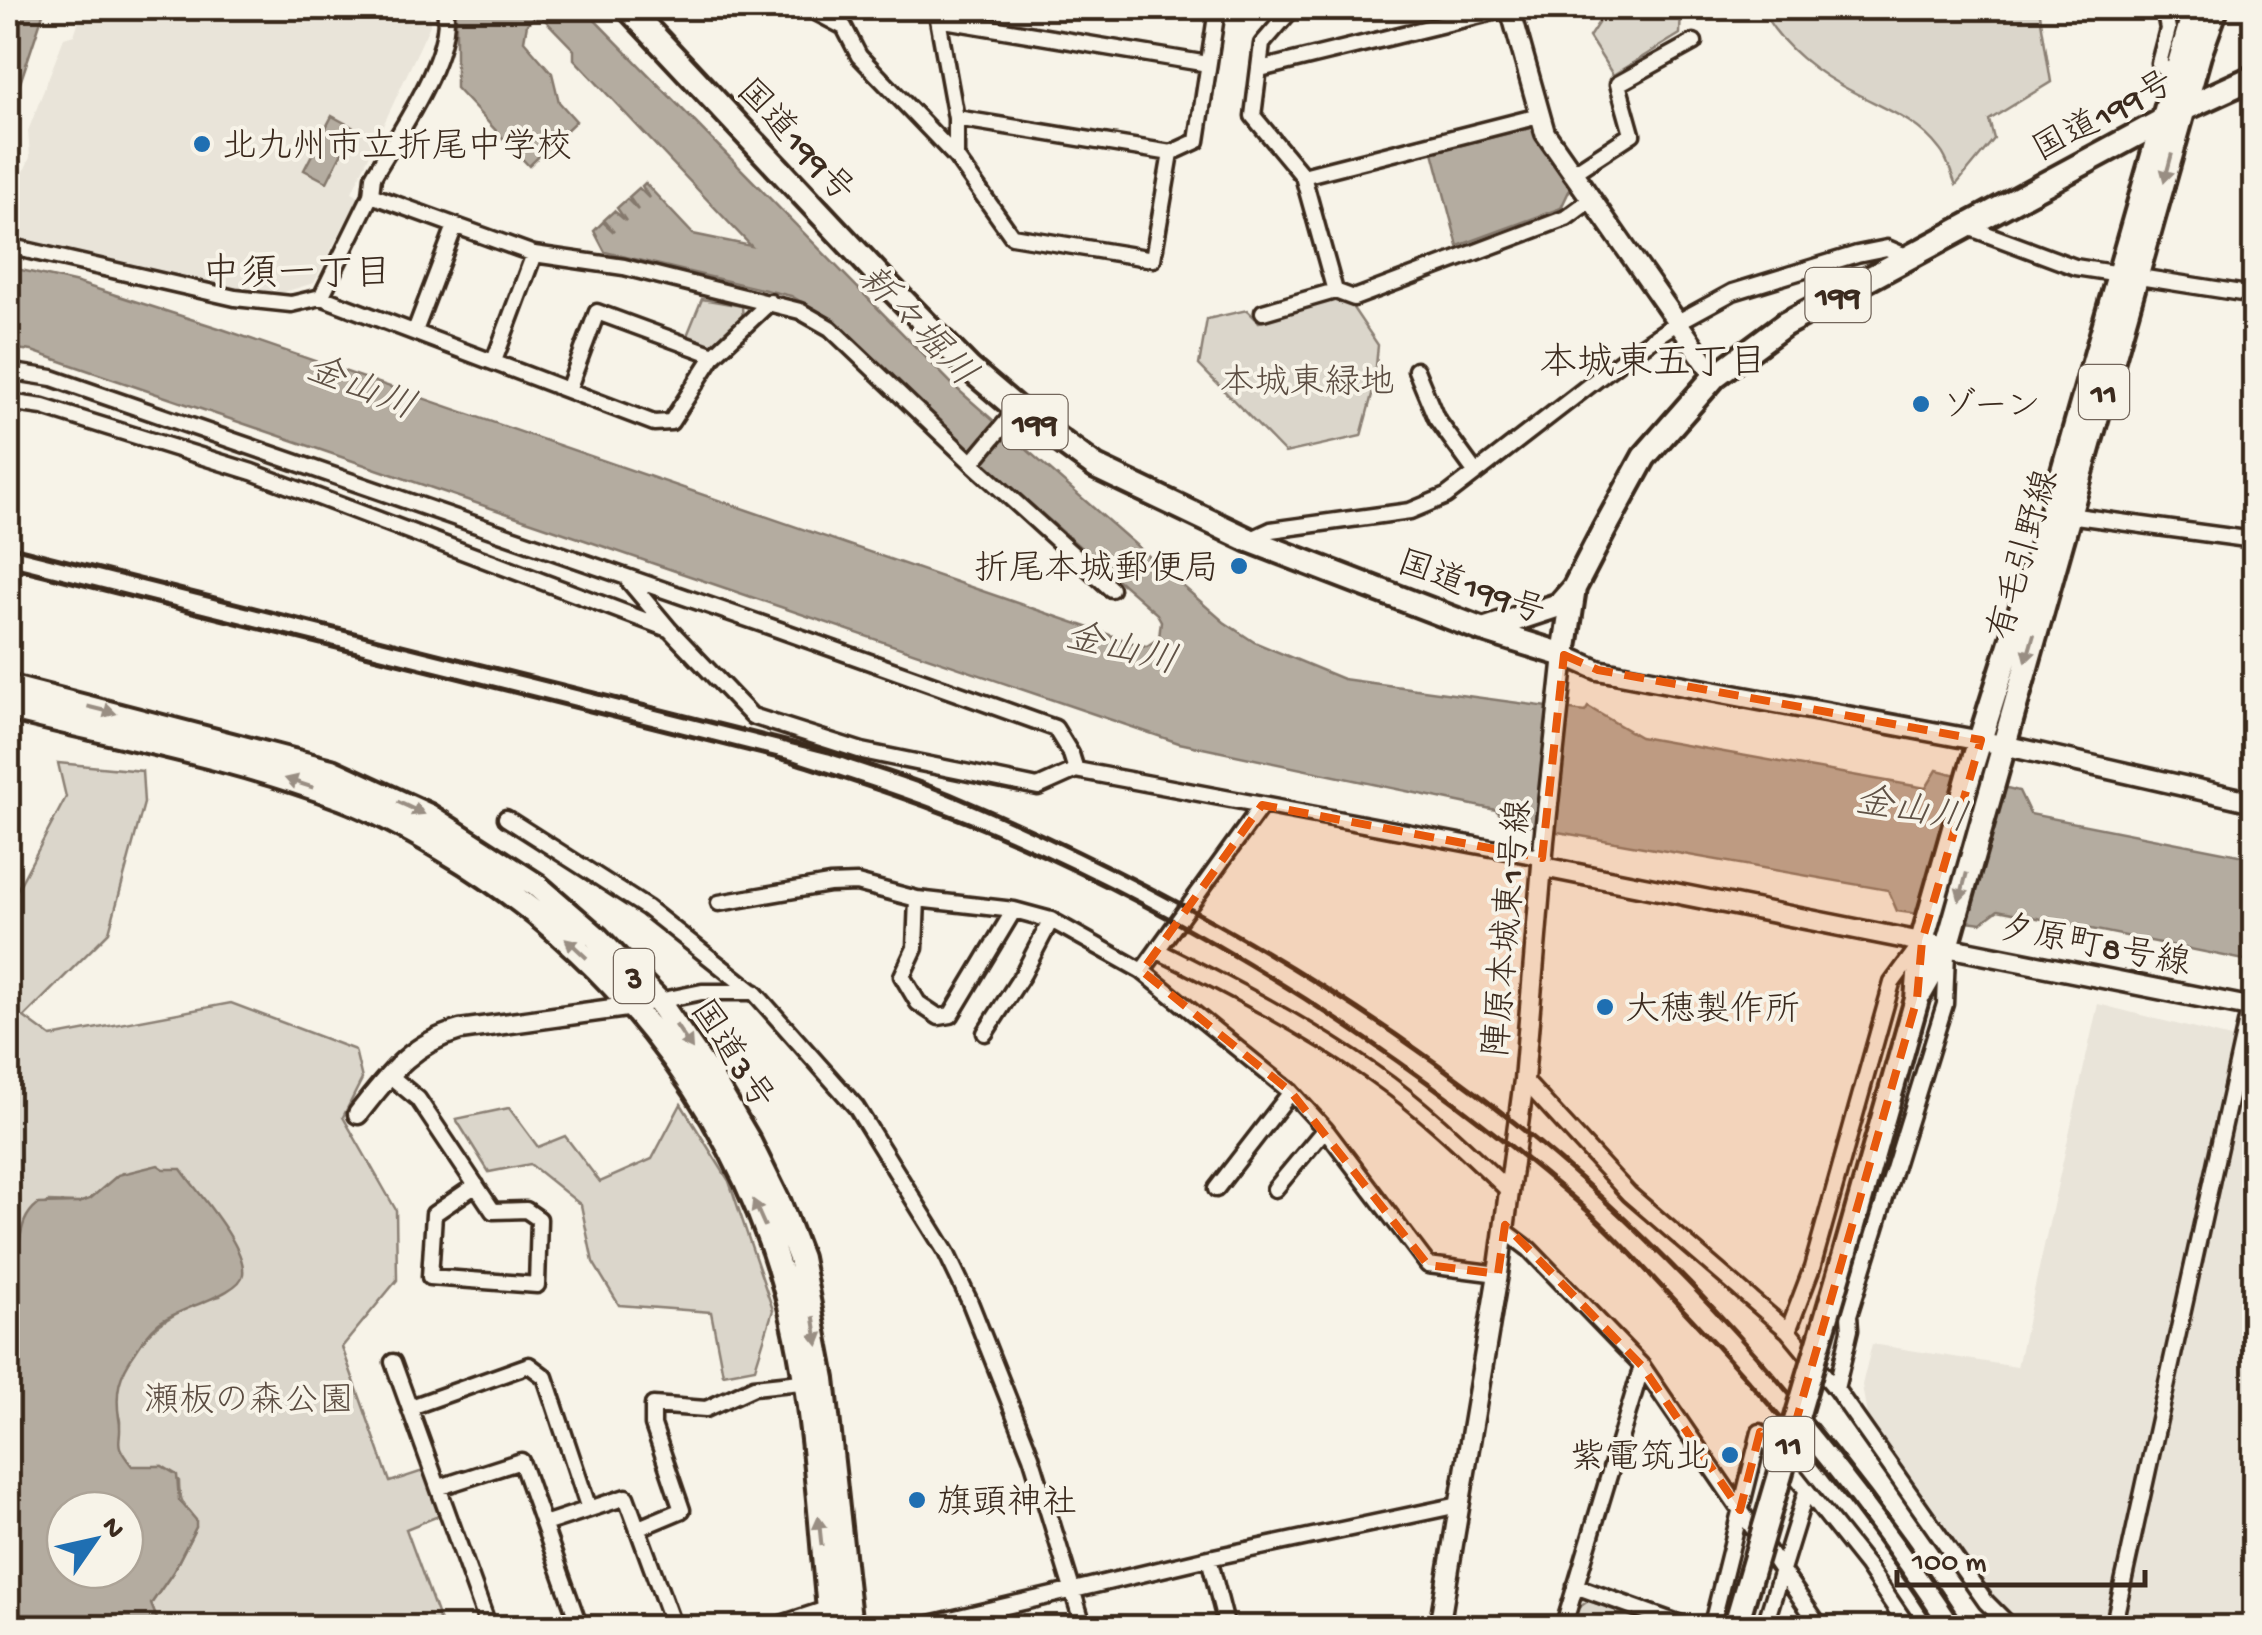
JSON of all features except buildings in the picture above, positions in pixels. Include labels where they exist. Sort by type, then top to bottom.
[{"type":"main road","name":"国道199号","points":[[628,8],[1011,417],[1096,467],[1249,540],[1484,630],[1564,655],[1574,588],[1644,457],[1715,376],[1785,324],[2161,121],[2254,77]]},
{"type":"main road","name":"有毛引野線","points":[[1735,1628],[1917,1000],[1925,933],[1970,772],[1992,742],[2068,515],[2128,275],[2161,121],[2195,8]]},
{"type":"main road","name":"有毛引野線","points":[[1917,1000],[1949,939],[1994,777],[1992,742],[2047,527],[2216,8]]},
{"type":"main road","points":[[1484,630],[1559,604],[1574,588]]},
{"type":"main road","name":"国道3号","points":[[8,687],[331,771],[428,816],[536,885],[596,936],[658,1002],[712,1079],[748,1140],[780,1203],[800,1258],[840,1617]]},
{"type":"main road","name":"国道3号","points":[[8,708],[285,778],[346,799],[494,879],[542,917],[634,1006],[727,1144],[763,1219],[814,1380]]},
{"type":"street","points":[[321,296],[371,195],[373,177],[438,58],[447,18],[445,8]]},
{"type":"street","points":[[808,8],[844,27]]},
{"type":"street","points":[[840,8],[844,27],[859,56],[956,157],[1012,236],[1154,260],[1171,152]]},
{"type":"street","points":[[956,118],[1171,152],[1198,141],[1216,16],[1223,8]]},
{"type":"street","points":[[1292,8],[1262,44],[1253,116],[1304,176],[1335,291]]},
{"type":"street","points":[[1260,68],[1510,8],[1545,133],[1715,376]]},
{"type":"street","points":[[2164,8],[2168,29],[2159,64],[2174,79]]},
{"type":"street","points":[[956,157],[956,118],[937,13],[1208,64]]},
{"type":"street","points":[[1571,174],[1632,134],[1618,84],[1694,42]]},
{"type":"street","points":[[1304,176],[1539,116]]},
{"type":"street","points":[[371,195],[534,254],[624,268],[800,311],[830,328],[1111,589]]},
{"type":"street","points":[[1263,312],[1335,291],[1354,298],[1566,218],[1590,201]]},
{"type":"street","points":[[414,331],[455,226]]},
{"type":"street","points":[[1964,226],[2075,267],[2254,295]]},
{"type":"street","points":[[8,246],[235,298],[291,304],[321,296],[654,423],[671,422],[714,356],[770,302]]},
{"type":"street","points":[[1249,540],[1270,530],[1410,511],[1446,496],[1626,358],[1678,322],[1733,292],[1887,248],[1908,257]]},
{"type":"street","points":[[494,361],[534,254]]},
{"type":"street","points":[[568,390],[597,312],[714,356]]},
{"type":"street","points":[[1416,370],[1436,418],[1476,473]]},
{"type":"street","points":[[8,372],[52,378],[1055,728],[1076,770]]},
{"type":"street","points":[[8,402],[43,407],[235,466],[669,629]]},
{"type":"street","points":[[972,463],[1011,417]]},
{"type":"street","points":[[2068,515],[2254,540]]},
{"type":"street","points":[[628,578],[669,629],[752,716],[862,751],[1038,787],[1076,770],[1544,855]]},
{"type":"street","points":[[1564,655],[1598,670],[1992,742],[2254,802]]},
{"type":"street","name":"陣原本城東1号線","points":[[1439,1628],[1498,1274],[1524,1080],[1564,655]]},
{"type":"street","points":[[1142,971],[1262,806]]},
{"type":"street","points":[[506,818],[647,908],[754,992],[856,1107],[946,1252],[969,1300],[1026,1441],[1084,1628]]},
{"type":"street","name":"夕原町8号線","points":[[1544,855],[1925,933],[2252,1007]]},
{"type":"street","points":[[719,904],[829,884],[856,883],[917,899],[1014,910],[1050,920],[1142,971],[1291,1092],[1428,1265],[1498,1274]]},
{"type":"street","points":[[917,899],[915,948],[902,976],[918,1002],[940,1017],[951,1016],[1014,910]]},
{"type":"street","points":[[985,1034],[1023,974],[1050,920]]},
{"type":"street","points":[[1788,1331],[1812,1268],[1892,983],[1925,933]]},
{"type":"street","points":[[1836,1389],[1850,1330],[1849,1315],[1946,1004],[1949,939]]},
{"type":"street","points":[[1158,951],[1208,976],[1374,1074],[1434,1121],[1508,1190]]},
{"type":"street","points":[[358,1114],[388,1075],[432,1038],[460,1030],[634,1006],[702,992],[754,992]]},
{"type":"street","points":[[2114,1628],[2252,1007]]},
{"type":"street","points":[[388,1075],[418,1098],[476,1185],[493,1211],[526,1210],[539,1219],[536,1285],[430,1277],[434,1214],[476,1185]]},
{"type":"street","points":[[1524,1080],[1629,1194],[1788,1331],[1836,1389],[1986,1602],[2012,1628]]},
{"type":"street","points":[[1216,1189],[1291,1092]]},
{"type":"street","points":[[1276,1189],[1324,1129]]},
{"type":"street","points":[[1504,1230],[1529,1249],[1642,1366],[1820,1628]]},
{"type":"street","points":[[394,1362],[489,1628]]},
{"type":"street","points":[[410,1407],[529,1365],[545,1377],[589,1508]]},
{"type":"street","points":[[1562,1628],[1642,1366]]},
{"type":"street","points":[[639,1528],[682,1510],[653,1425],[653,1404],[706,1409],[754,1387],[814,1380]]},
{"type":"street","points":[[1710,1628],[1760,1432],[1867,1566],[1908,1628]]},
{"type":"street","points":[[440,1487],[522,1461],[580,1628]]},
{"type":"street","points":[[1764,1628],[1806,1492]]},
{"type":"street","points":[[544,1524],[626,1496],[674,1628]]},
{"type":"street","points":[[913,1628],[1209,1558],[1460,1505]]},
{"type":"street","points":[[1209,1558],[1227,1628]]},
{"type":"street","points":[[1574,1586],[1692,1628]]},
{"type":"street","points":[[769,1628],[840,1617]]},
{"type":"highlighted area","points":[[1564,655],[1598,670],[1981,740],[1922,941],[1917,999],[1784,1463],[1760,1432],[1740,1510],[1642,1366],[1505,1225],[1498,1274],[1428,1265],[1291,1092],[1142,971],[1262,805],[1542,858]]},
{"type":"shaded area","name":"北九州市立折尾中学校","points":[[83,8],[430,8],[430,25],[352,192],[359,196],[314,283],[267,297],[184,282],[8,237],[8,209],[30,157],[28,131],[64,38],[74,35]]},
{"type":"shaded area","points":[[2098,1004],[2254,1044],[2254,1627],[1988,1627],[1992,1598],[1867,1416],[1862,1385],[1872,1344],[2017,1367]]},
{"type":"green space","points":[[1608,8],[1681,8],[1680,34],[1613,75],[1589,37]]},
{"type":"green space","points":[[1761,8],[2039,8],[2051,82],[1989,120],[1994,139],[1956,185],[1943,154],[1922,131],[1815,68],[1779,35]]},
{"type":"green space","name":"本城東緑地","points":[[1337,298],[1349,302],[1378,345],[1374,387],[1361,436],[1285,453],[1199,365],[1207,319],[1247,310],[1259,322]]},
{"type":"green space","points":[[702,299],[742,306],[743,320],[711,348],[686,338]]},
{"type":"green space","name":"瀬板の森公園","points":[[58,763],[142,771],[144,803],[109,932],[24,1017],[51,1037],[231,1003],[355,1050],[362,1079],[343,1117],[396,1210],[397,1280],[342,1347],[390,1482],[426,1470],[441,1515],[406,1529],[442,1627],[160,1627],[151,1604],[196,1527],[181,1498],[179,1481],[162,1466],[132,1467],[120,1450],[115,1401],[118,1381],[125,1363],[150,1332],[184,1309],[220,1296],[163,1169],[152,1167],[134,1174],[123,1173],[79,1203],[48,1202],[19,1234],[21,1246],[8,1274],[8,907],[66,797]]},
{"type":"green space","points":[[681,1104],[729,1181],[773,1310],[755,1368],[723,1374],[711,1312],[619,1305],[593,1262],[581,1205],[530,1164],[489,1172],[456,1119],[509,1108],[538,1147],[565,1136],[600,1182],[652,1159]]},
{"type":"green space","points":[[1588,1601],[1675,1627],[1572,1628],[1577,1609]]},
{"type":"water","points":[[8,8],[45,8],[8,119]]},
{"type":"water","name":"金山川","points":[[456,8],[583,8],[955,387],[1224,622],[1254,642],[1343,679],[1585,712],[1588,707],[1640,737],[1926,788],[1937,770],[2019,791],[2030,814],[2254,858],[2254,962],[1998,910],[1981,923],[1897,911],[1888,890],[1558,832],[1505,819],[1496,810],[1179,743],[32,351],[8,348],[8,267],[78,283],[222,329],[1139,645],[1147,646],[1159,638],[1161,621],[1157,614],[968,449],[838,323],[791,296],[605,252],[594,231],[603,222],[614,232],[604,220],[614,211],[626,221],[617,208],[627,199],[638,210],[629,197],[639,188],[649,198],[642,186],[645,183],[693,234],[751,246],[574,59],[574,50],[541,16],[527,24],[524,41],[552,73],[559,102],[576,121],[529,166],[456,88]]},
{"type":"water","points":[[332,116],[354,128],[327,182],[304,170]]},
{"type":"water","points":[[1534,127],[1570,189],[1561,208],[1458,246],[1433,152]]},
{"type":"water","points":[[158,1165],[181,1169],[229,1235],[242,1263],[243,1274],[232,1288],[168,1317],[152,1330],[125,1369],[118,1391],[121,1451],[132,1466],[162,1466],[177,1475],[179,1500],[196,1520],[196,1527],[151,1604],[160,1627],[8,1627],[8,1274],[17,1256],[25,1220],[38,1204],[90,1199],[118,1175]]},
{"type":"railway","points":[[8,546],[829,752],[957,797],[1176,901],[1316,983],[1451,1074],[1515,1123],[1640,1234],[1701,1295],[1815,1424],[1868,1491],[1965,1628]]},
{"type":"railway","points":[[8,566],[790,761],[966,822],[1145,906],[1294,992],[1366,1040],[1505,1142],[1587,1210],[1788,1427],[1881,1545],[1938,1628]]},
{"type":"place","name":"北九州市立折尾中学校","points":[[202,144]]},
{"type":"place","name":"ゾーン","points":[[1921,404]]},
{"type":"place","name":"折尾本城郵便局","points":[[1239,566]]},
{"type":"place","name":"大穂製作所","points":[[1605,1007]]},
{"type":"place","name":"紫電筑北","points":[[1730,1455]]},
{"type":"place","name":"旗頭神社","points":[[917,1500]]},
{"type":"district","name":"中須一丁目","points":[[297,271]]},
{"type":"district","name":"本城東五丁目","points":[[1653,360]]},
{"type":"water label","name":"新々堀川","points":[[919,324]]}]
